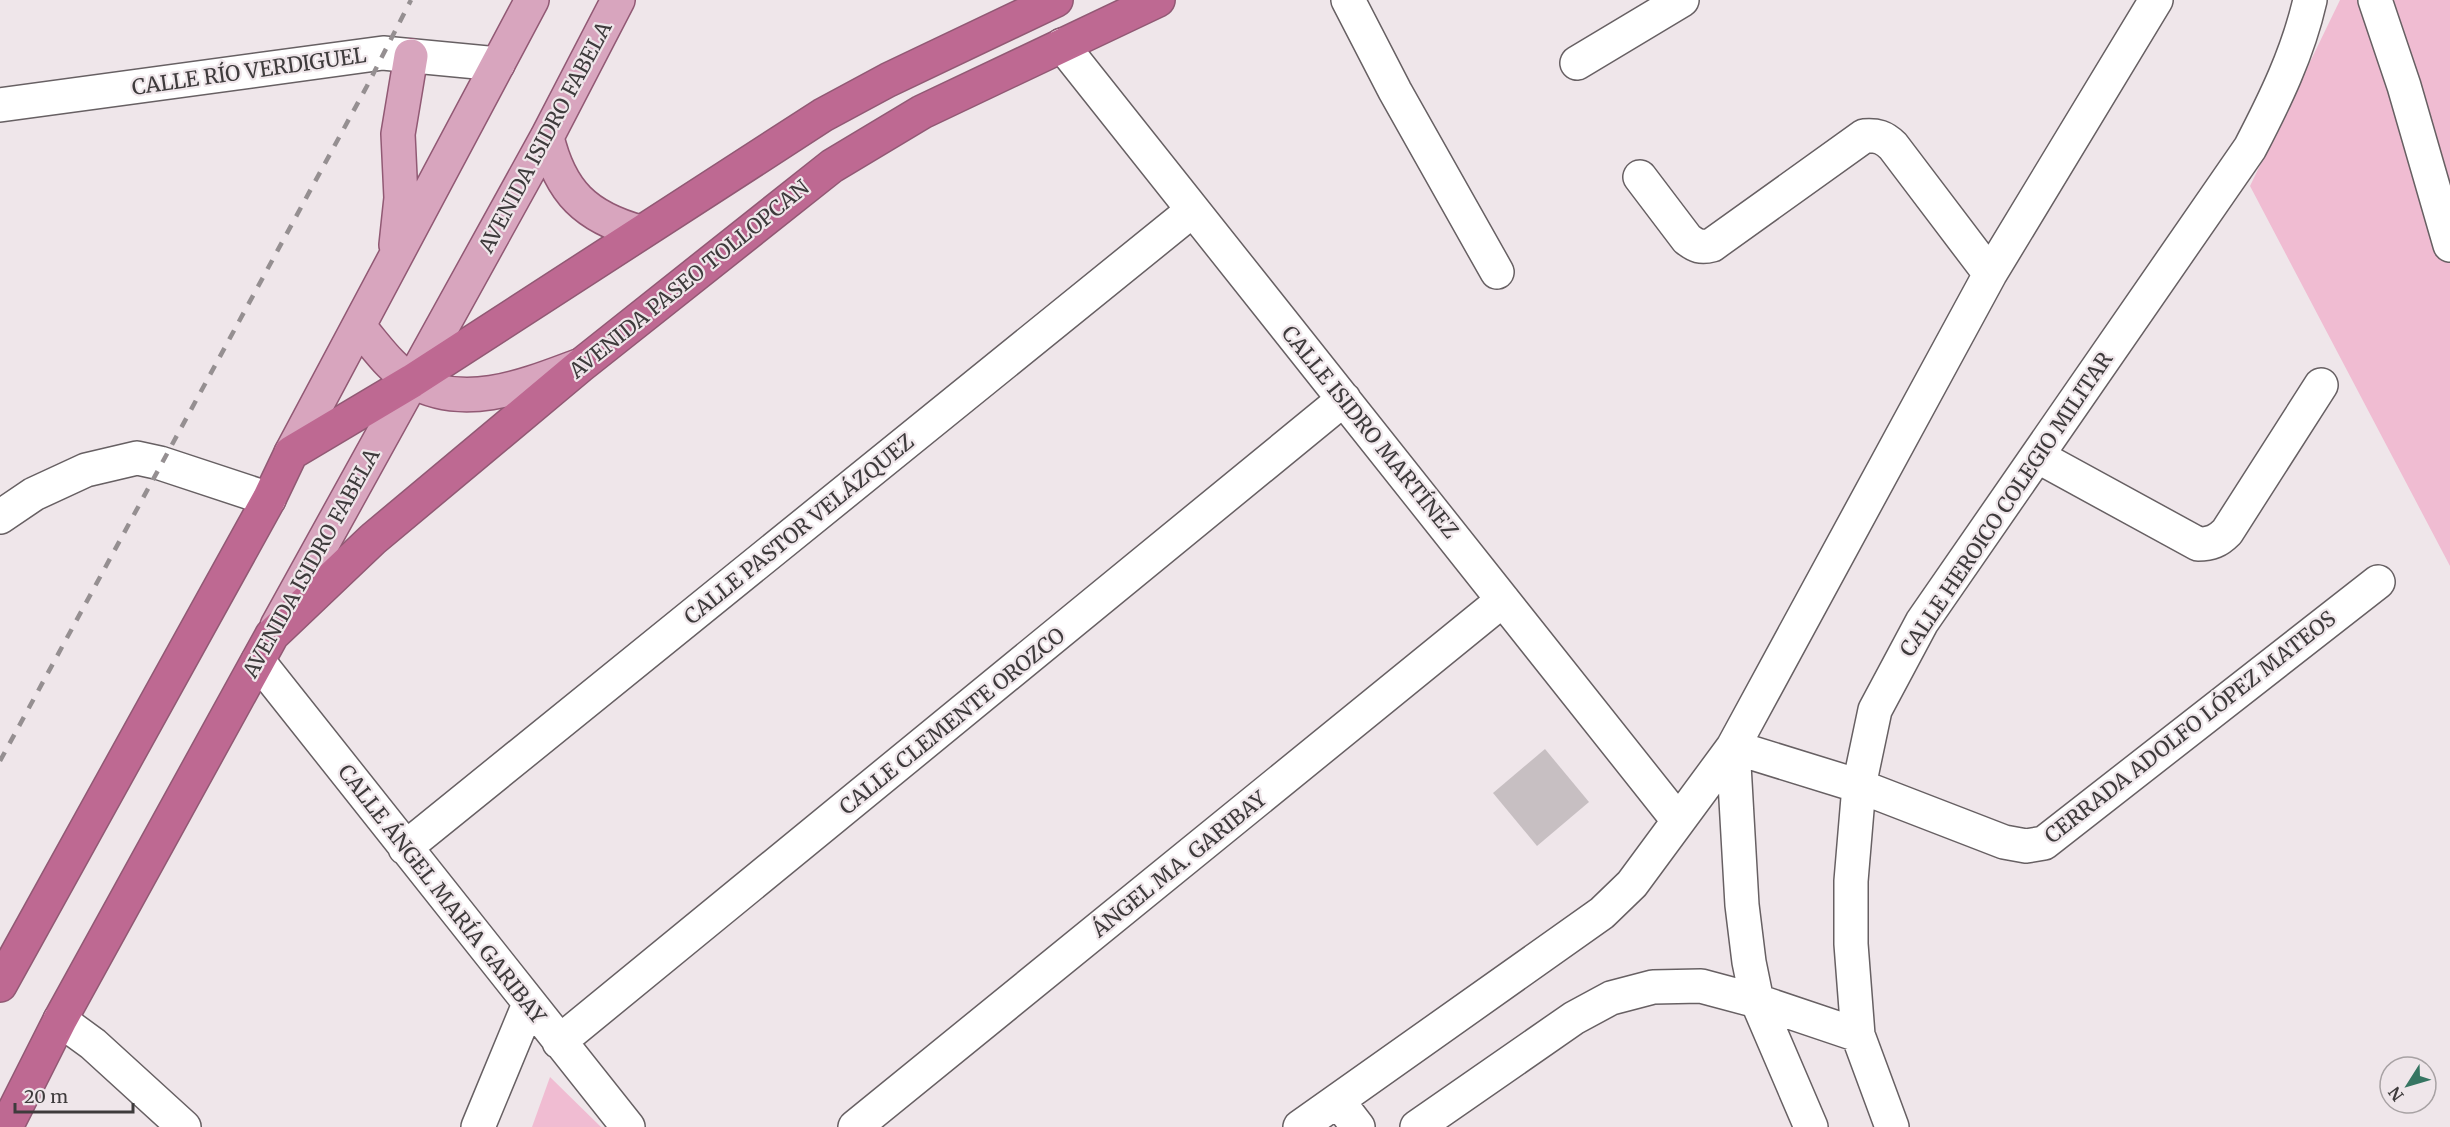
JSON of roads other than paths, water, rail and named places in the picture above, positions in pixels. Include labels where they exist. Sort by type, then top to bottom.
[{"type":"highway","points":[[0,985],[269,499],[291,453],[412,381],[823,115],[888,80],[1056,0]]},
{"type":"highway","name":"AVENIDA PASEO TOLLOPCAN","points":[[265,648],[373,539],[580,366],[832,166],[922,112],[1158,0]]},
{"type":"highway","name":"AVENIDA ISIDRO FABELA","points":[[6,1127],[60,1020],[265,648]]},
{"type":"main road","points":[[291,453],[360,328],[532,0]]},
{"type":"main road","name":"AVENIDA ISIDRO FABELA","points":[[265,648],[546,137],[618,0]]},
{"type":"main road","points":[[394,260],[401,198],[398,134],[411,56]]},
{"type":"main road","points":[[546,137],[557,171],[577,200],[596,215],[640,232]]},
{"type":"main road","points":[[360,328],[412,381],[448,393],[496,392],[525,386],[580,366]]},
{"type":"street","points":[[1348,0],[1395,91],[1497,272]]},
{"type":"street","points":[[1577,63],[1680,0]]},
{"type":"street","points":[[1300,1127],[1602,913],[1632,884],[1677,819],[1733,747],[1989,274],[2156,0]]},
{"type":"street","name":"CALLE HEROICO COLEGIO MILITAR","points":[[1892,1127],[1858,1035],[1851,933],[1851,881],[1859,786],[1875,710],[1922,622],[2250,148],[2281,88],[2303,30],[2310,0]]},
{"type":"street","points":[[2375,0],[2404,86],[2450,245]]},
{"type":"street","name":"CALLE ISIDRO MARTÍNEZ","points":[[1062,45],[1677,819]]},
{"type":"street","name":"CALLE RÍO VERDIGUEL","points":[[0,105],[383,53],[498,64]]},
{"type":"street","points":[[1640,177],[1687,239],[1697,246],[1705,247],[1864,136],[1875,135],[1885,138],[1893,146],[1989,274]]},
{"type":"street","name":"CALLE PASTOR VELÁZQUEZ","points":[[405,848],[1193,210]]},
{"type":"street","points":[[2037,456],[2198,544],[2209,544],[2220,539],[2227,532],[2321,385]]},
{"type":"street","name":"CALLE CLEMENTE OROZCO","points":[[560,1042],[1344,399]]},
{"type":"street","points":[[0,517],[34,494],[86,470],[137,458],[160,463],[269,499]]},
{"type":"street","name":"CERRADA ADOLFO LÓPEZ MATEOS","points":[[1733,747],[1859,786],[2004,842],[2026,846],[2044,843],[2378,582]]},
{"type":"street","name":"ÁNGEL MA. GARIBAY","points":[[855,1127],[1503,600]]},
{"type":"street","name":"CALLE ÁNGEL MARÍA GARIBAY","points":[[265,648],[405,848],[628,1127]]},
{"type":"street","points":[[1733,747],[1742,905],[1749,962],[1757,1001],[1811,1127]]},
{"type":"street","points":[[1417,1127],[1574,1018],[1611,998],[1653,987],[1701,986],[1757,1001],[1858,1035]]},
{"type":"street","points":[[478,1127],[529,1004]]},
{"type":"street","points":[[60,1020],[93,1044],[184,1127]]},
{"type":"street","points":[[1338,1101],[1358,1127]]},
{"type":"railway","points":[[0,761],[367,86],[411,0]]}]
